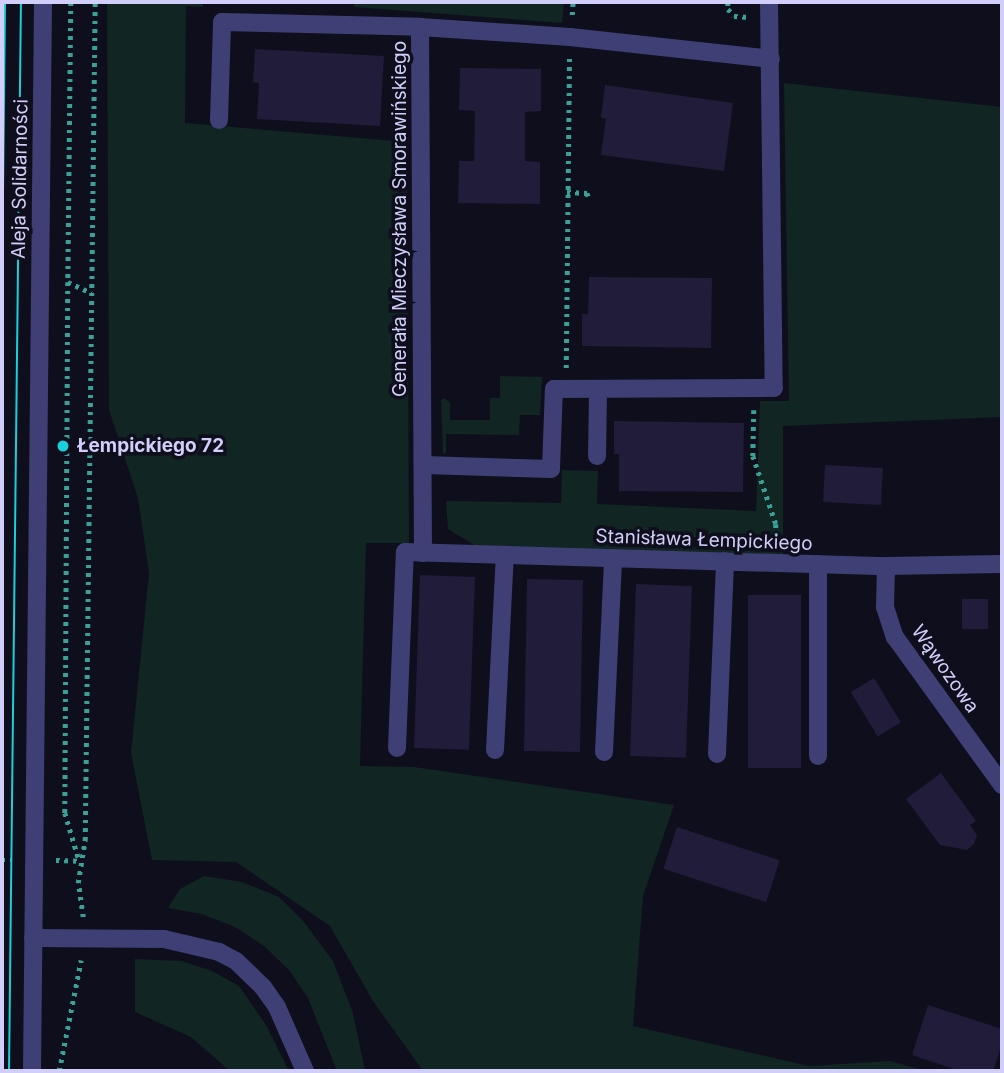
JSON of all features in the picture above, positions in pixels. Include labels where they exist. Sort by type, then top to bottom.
[{"type":"street","name":"Aleja Solidarności","points":[[32,1071],[43,2]]},
{"type":"street","points":[[424,465],[551,469],[554,389],[774,388],[769,2]]},
{"type":"street","points":[[219,120],[222,22],[420,27]]},
{"type":"street","name":"Generała Mieczysława Smorawińskiego","points":[[397,748],[424,465],[420,27],[570,37],[771,59]]},
{"type":"street","points":[[597,456],[598,389]]},
{"type":"street","name":"Stanisława Łempickiego","points":[[414,552],[886,566],[1002,564]]},
{"type":"street","points":[[495,750],[505,555]]},
{"type":"street","points":[[604,752],[613,558]]},
{"type":"street","points":[[717,754],[725,561]]},
{"type":"street","points":[[818,564],[818,756]]},
{"type":"street","name":"Wąwozowa","points":[[886,566],[885,607],[895,638],[1002,785]]},
{"type":"street","points":[[33,937],[164,939],[219,952],[236,961],[263,987],[277,1007],[305,1071]]},
{"type":"path","points":[[71,2],[65,813],[79,861]]},
{"type":"path","points":[[83,921],[78,883],[79,861],[85,840],[96,2]]},
{"type":"path","points":[[566,373],[567,192],[573,2]]},
{"type":"path","points":[[728,2],[728,9],[734,16],[752,17]]},
{"type":"path","points":[[567,192],[587,193],[590,200]]},
{"type":"path","points":[[68,282],[92,293]]},
{"type":"path","points":[[754,388],[753,456],[776,524],[776,563]]},
{"type":"path","points":[[59,1071],[82,953]]},
{"type":"green space","points":[[107,2],[203,2],[203,7],[186,6],[185,123],[407,142],[409,543],[366,543],[360,766],[414,767],[674,805],[643,896],[633,1026],[809,1066],[890,1061],[927,1071],[423,1071],[373,1001],[330,926],[236,862],[152,860],[131,753],[149,573],[138,498],[109,410]]},
{"type":"green space","points":[[355,2],[564,2],[562,23],[354,7]]},
{"type":"green space","points":[[784,83],[1002,107],[1002,417],[783,426],[783,560],[484,551],[448,529],[446,501],[561,503],[562,470],[598,471],[597,504],[756,511],[760,401],[789,401]]},
{"type":"green space","points":[[500,376],[542,377],[540,415],[520,415],[519,435],[446,434],[446,453],[443,454],[441,400],[444,398],[450,403],[450,420],[490,420],[490,398],[500,398]]},
{"type":"green space","points":[[204,876],[242,882],[279,897],[304,922],[333,961],[353,1013],[365,1071],[337,1071],[308,998],[289,970],[264,946],[235,927],[202,914],[168,908],[180,889]]},
{"type":"green space","points":[[135,959],[182,961],[212,971],[239,986],[266,1025],[289,1071],[230,1071],[191,1037],[135,1012]]},
{"type":"building","points":[[255,49],[384,56],[380,126],[257,119],[259,83],[253,82]]},
{"type":"building","points":[[460,68],[541,69],[541,111],[525,112],[525,161],[540,162],[540,204],[458,203],[459,161],[474,161],[475,111],[459,110]]},
{"type":"building","points":[[605,85],[733,103],[724,171],[601,155],[606,119],[601,117]]},
{"type":"building","points":[[589,277],[712,278],[711,348],[582,346],[582,314],[588,314]]},
{"type":"building","points":[[614,421],[744,423],[743,492],[619,491],[619,454],[614,454]]},
{"type":"building","points":[[825,465],[883,468],[881,505],[823,502]]},
{"type":"building","points":[[420,575],[475,577],[469,750],[414,748]]},
{"type":"building","points":[[527,579],[583,580],[580,752],[524,751]]},
{"type":"building","points":[[636,584],[692,586],[686,758],[630,756]]},
{"type":"building","points":[[748,595],[801,595],[801,768],[748,768]]},
{"type":"building","points":[[962,599],[988,599],[988,629],[962,629]]},
{"type":"building","points":[[874,678],[901,723],[878,736],[851,692]]},
{"type":"building","points":[[941,773],[976,821],[970,825],[977,835],[974,844],[967,850],[940,845],[906,799]]},
{"type":"building","points":[[677,827],[780,860],[766,902],[663,869]]},
{"type":"building","points":[[928,1005],[1002,1029],[1002,1044],[993,1071],[960,1071],[912,1055]]},
{"type":"tram line","points":[[2,289],[5,2]]},
{"type":"tram line","points":[[9,1071],[21,2]]},
{"type":"place","name":"Łempickiego 72","points":[[63,446]]}]
